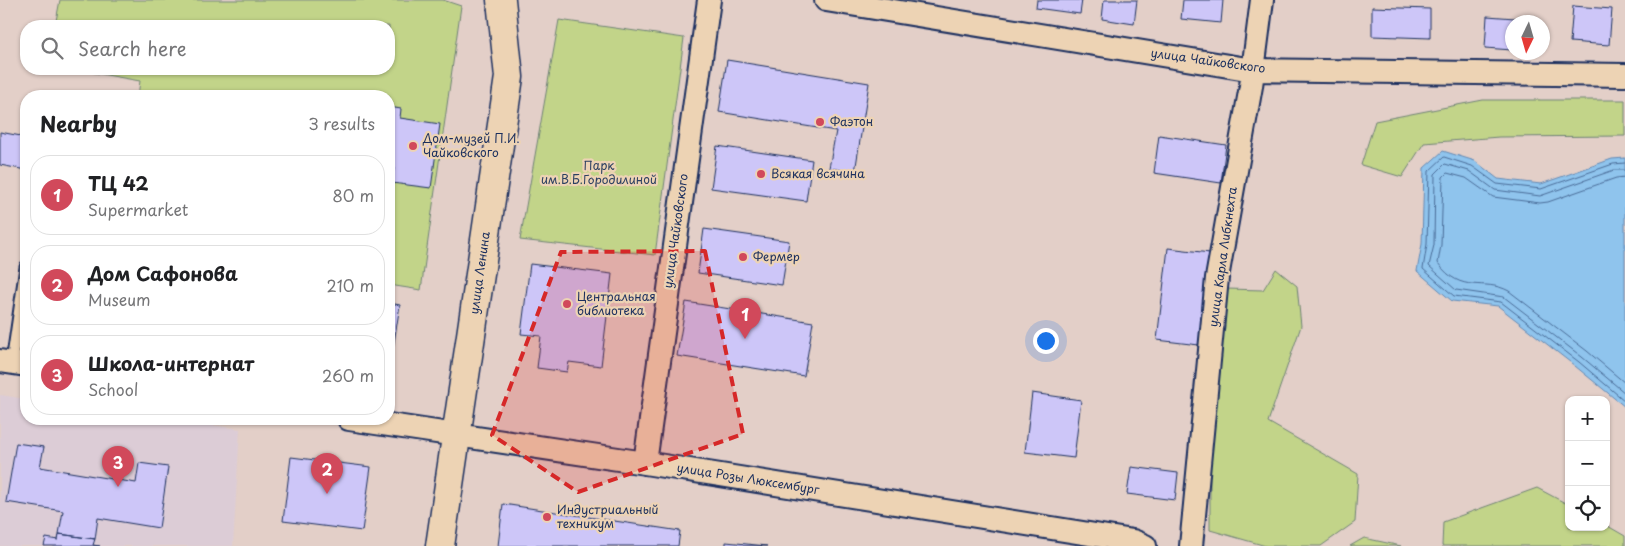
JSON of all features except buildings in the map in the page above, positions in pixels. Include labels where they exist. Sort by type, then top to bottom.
[{"type":"street","name":"улица Ленина","points":[[440,546],[508,77],[501,0]]},
{"type":"street","name":"улица Чайковского","points":[[645,463],[709,0]]},
{"type":"street","name":"улица Чайковского","points":[[826,0],[1253,70],[1625,75]]},
{"type":"street","name":"улица Карла Либкнехта","points":[[1191,546],[1217,278],[1253,70],[1262,0]]},
{"type":"street","name":"улица Розы Люксембург","points":[[390,425],[645,463],[1133,541],[1146,546]]},
{"type":"lane","points":[[13,363],[20,311]]},
{"type":"highlighted area","points":[[705,251],[743,434],[578,492],[492,435],[561,252]]},
{"type":"shaded area","points":[[0,395],[20,398],[20,425],[212,425],[240,429],[233,546],[0,546]]},
{"type":"green space","points":[[60,0],[443,0],[461,6],[421,290],[395,286],[395,90],[139,90],[140,81],[106,75],[395,75],[395,20],[56,20]]},
{"type":"green space","name":"Парк им.В.Б.Городилиной","points":[[559,20],[684,38],[655,255],[520,240]]},
{"type":"green space","points":[[1483,100],[1625,100],[1625,136],[1499,137],[1424,143],[1402,177],[1361,165],[1375,121]]},
{"type":"green space","points":[[1276,269],[1297,286],[1301,326],[1268,422],[1358,474],[1355,522],[1321,546],[1266,546],[1210,530],[1210,435],[1227,289],[1263,290]]},
{"type":"green space","points":[[1537,488],[1565,503],[1565,531],[1610,531],[1610,527],[1625,536],[1625,546],[1442,546],[1443,522]]},
{"type":"green space","points":[[1364,538],[1401,546],[1350,546]]},
{"type":"water","points":[[1443,151],[1475,161],[1498,179],[1541,184],[1612,159],[1625,158],[1625,407],[1498,306],[1452,301],[1417,271],[1422,244],[1424,168]]},
{"type":"place","name":"Фаэтон","points":[[820,122]]},
{"type":"place","name":"Дом-музей П.И. Чайковского","points":[[413,146]]},
{"type":"place","name":"Всякая всячина","points":[[761,174]]},
{"type":"place","name":"Фермер","points":[[743,257]]},
{"type":"place","name":"Центральная библиотека","points":[[567,304]]},
{"type":"place","name":"ТЦ 42","points":[[745,339]]},
{"type":"place","name":"Школа-интернат","points":[[118,487]]},
{"type":"place","name":"Дом Сафонова","points":[[327,494]]},
{"type":"place","name":"Индустриальный техникум","points":[[547,517]]}]
